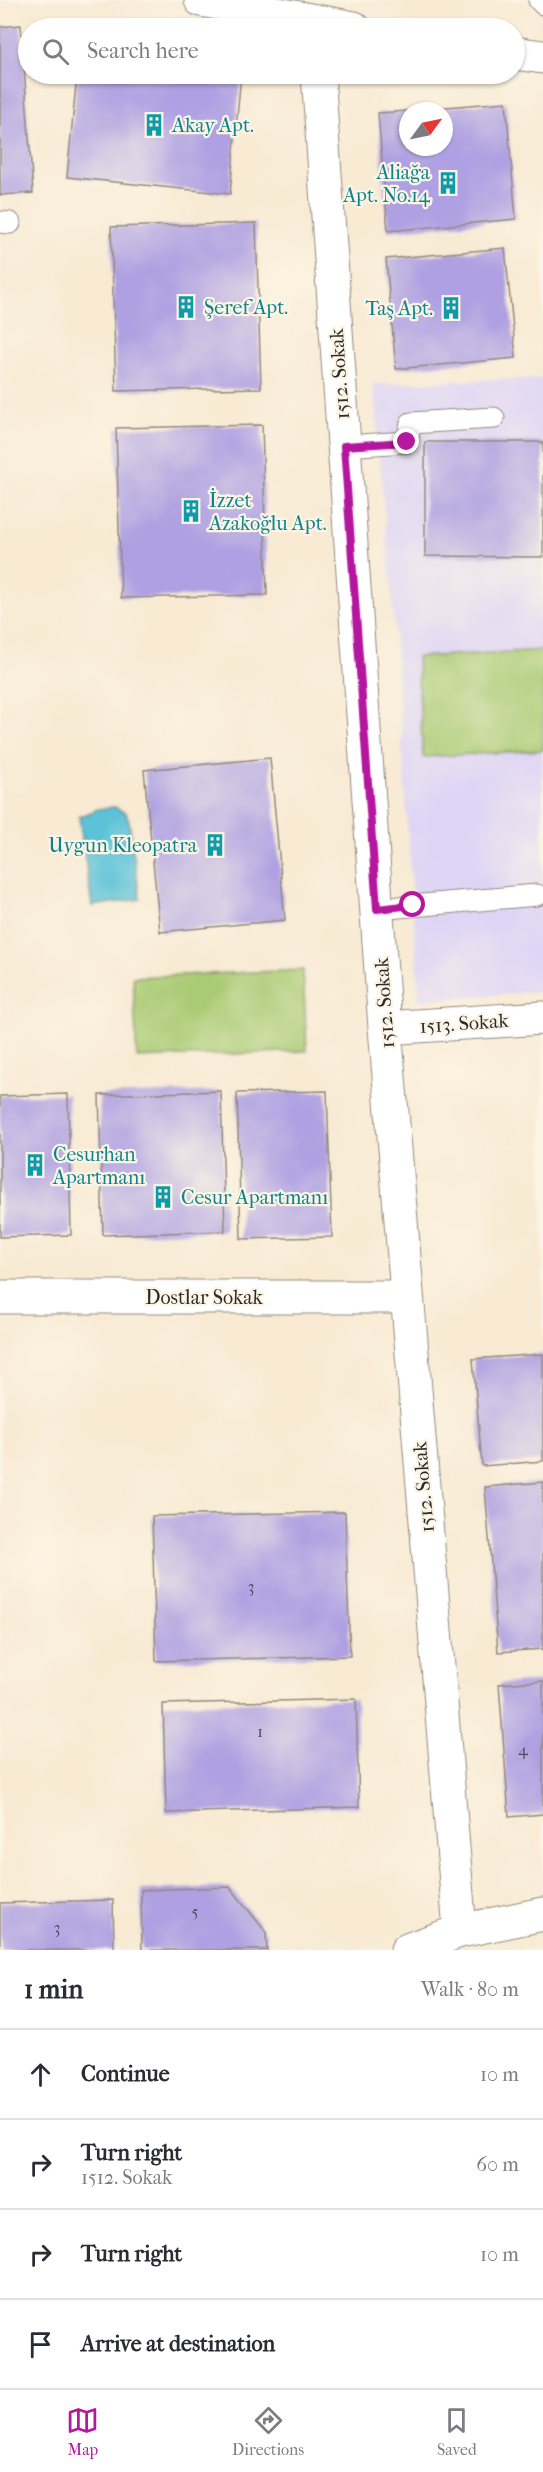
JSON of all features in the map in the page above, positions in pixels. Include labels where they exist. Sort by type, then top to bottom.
[{"type":"street","points":[[201,0],[312,17]]},
{"type":"street","points":[[525,55],[543,57]]},
{"type":"street","name":"1512. Sokak","points":[[319,84],[385,1028],[460,1931]]},
{"type":"street","name":"1513. Sokak","points":[[385,1028],[543,1018]]},
{"type":"street","name":"Dostlar Sokak","points":[[0,1297],[407,1297]]},
{"type":"street","points":[[407,1950],[460,1931],[543,1914]]},
{"type":"lane","points":[[539,0],[543,4]]},
{"type":"lane","points":[[344,446],[407,442],[411,423],[494,418]]},
{"type":"lane","points":[[377,909],[537,895]]},
{"type":"shaded area","points":[[543,378],[543,992],[419,1000],[393,609],[373,384]]},
{"type":"green space","points":[[543,650],[543,750],[423,757],[417,657]]},
{"type":"green space","points":[[303,970],[307,1051],[137,1058],[133,977]]},
{"type":"water","points":[[114,807],[126,813],[129,821],[140,899],[92,906],[79,817],[98,809]]},
{"type":"building","points":[[18,25],[18,84],[25,84],[33,193],[0,195],[0,27]]},
{"type":"building","name":"Akay Apt.","points":[[76,84],[240,84],[230,194],[67,177]]},
{"type":"building","name":"Aliağa Apt. No.14","points":[[506,102],[516,219],[388,231],[378,113],[399,112],[399,156],[453,156],[453,106]]},
{"type":"building","name":"Şeref Apt.","points":[[256,223],[261,388],[116,391],[111,227]]},
{"type":"building","name":"Taş Apt.","points":[[505,248],[516,358],[396,369],[386,259]]},
{"type":"building","name":"İzzet Azakoğlu Apt.","points":[[262,425],[267,595],[121,598],[116,428]]},
{"type":"building","points":[[425,442],[543,442],[543,557],[425,556]]},
{"type":"building","name":"Uygun Kleopatra","points":[[270,758],[285,920],[160,932],[144,770]]},
{"type":"building","name":"Cesur Apartmanı","points":[[221,1091],[225,1231],[103,1235],[99,1095]]},
{"type":"building","points":[[327,1091],[332,1237],[241,1239],[237,1093]]},
{"type":"building","name":"Cesurhan Apartmanı","points":[[68,1094],[71,1235],[0,1237],[0,1096]]},
{"type":"building","points":[[543,1354],[543,1461],[482,1466],[473,1359]]},
{"type":"building","points":[[543,1482],[543,1649],[498,1652],[485,1487]]},
{"type":"building","points":[[345,1512],[350,1656],[156,1661],[152,1516]]},
{"type":"building","points":[[543,1681],[543,1814],[509,1817],[499,1684]]},
{"type":"building","points":[[356,1699],[359,1807],[166,1813],[163,1704]]},
{"type":"building","points":[[230,1887],[266,1932],[267,1950],[142,1950],[141,1890]]},
{"type":"building","points":[[113,1900],[114,1950],[0,1950],[0,1903]]},
{"type":"place","name":"Akay Apt.","points":[[154,125]]},
{"type":"place","name":"Aliağa Apt. No.14","points":[[448,183]]},
{"type":"place","name":"Şeref Apt.","points":[[186,307]]},
{"type":"place","name":"Taş Apt.","points":[[451,308]]},
{"type":"place","name":"İzzet Azakoğlu Apt.","points":[[191,511]]},
{"type":"place","name":"Uygun Kleopatra","points":[[215,845]]},
{"type":"place","name":"Cesurhan Apartmanı","points":[[35,1165]]},
{"type":"place","name":"Cesur Apartmanı","points":[[163,1197]]},
{"type":"route","points":[[407,442],[344,446],[377,909],[413,905]]}]
